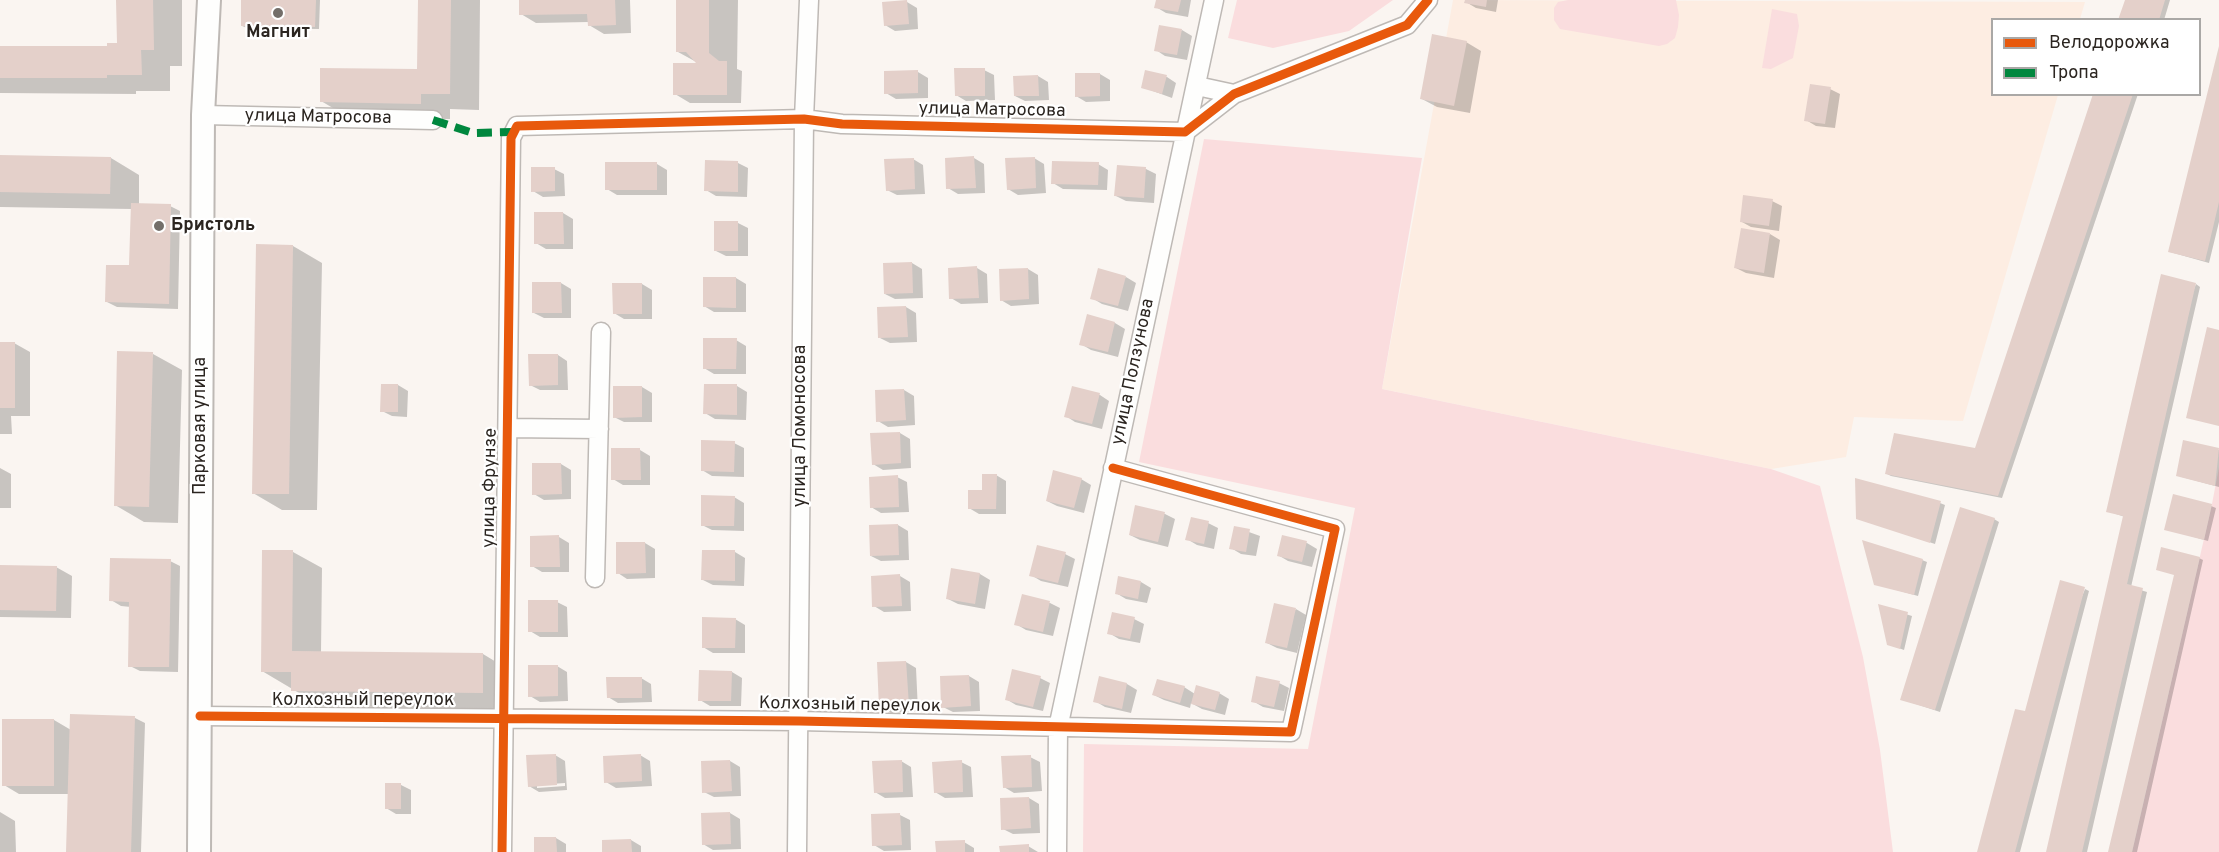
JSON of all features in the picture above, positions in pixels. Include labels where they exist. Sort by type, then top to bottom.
[{"type":"street","name":"Парковая улица","points":[[199,852],[203,115],[209,0]]},
{"type":"street","name":"улица Ломоносова","points":[[797,852],[804,119],[810,0]]},
{"type":"street","name":"улица Ползунова","points":[[1057,852],[1058,728],[1214,0]]},
{"type":"street","points":[[1185,132],[1234,94],[1407,25],[1428,0]]},
{"type":"street","points":[[1197,86],[1234,94]]},
{"type":"street","name":"улица Матросова","points":[[203,115],[433,120]]},
{"type":"street","name":"улица Матросова","points":[[517,126],[804,119],[842,124],[1185,132]]},
{"type":"street","name":"улица Фрунзе","points":[[502,852],[511,138],[517,126]]},
{"type":"street","points":[[596,578],[601,332]]},
{"type":"street","points":[[509,428],[599,429]]},
{"type":"street","name":"Колхозный переулок","points":[[200,716],[799,721],[1291,732],[1335,529],[1113,468]]},
{"type":"shaded area","points":[[1237,0],[1393,0],[1349,31],[1273,48],[1228,38]]},
{"type":"shaded area","points":[[1453,0],[2085,2],[2080,18],[1991,18],[1991,96],[2058,96],[1963,421],[1854,417],[1846,457],[1771,469],[1382,389]]},
{"type":"shaded area","points":[[1568,0],[1676,0],[1679,15],[1675,38],[1659,46],[1560,29],[1554,20],[1554,8],[1558,2]]},
{"type":"shaded area","points":[[1772,9],[1797,14],[1799,26],[1793,58],[1771,69],[1762,68]]},
{"type":"shaded area","points":[[1204,139],[1422,158],[1382,389],[1771,469],[1820,486],[1863,657],[1880,750],[1893,852],[1083,852],[1084,744],[1308,749],[1355,508],[1139,462]]},
{"type":"shaded area","points":[[2219,467],[2219,852],[2132,852],[2212,504]]},
{"type":"building","points":[[116,0],[153,0],[154,50],[141,50],[142,75],[107,75],[107,78],[0,78],[0,46],[107,46],[107,43],[117,43]]},
{"type":"building","name":"Магнит","points":[[241,0],[316,0],[315,27],[241,26]]},
{"type":"building","points":[[418,0],[451,0],[450,94],[421,94],[421,104],[320,102],[320,68],[417,69]]},
{"type":"building","points":[[519,0],[615,0],[616,25],[588,26],[587,14],[519,15]]},
{"type":"building","points":[[676,0],[709,0],[709,53],[719,61],[727,61],[727,95],[673,95],[673,63],[696,63],[686,52],[676,52]]},
{"type":"building","points":[[907,0],[909,24],[884,26],[882,2]]},
{"type":"building","points":[[1156,0],[1181,0],[1178,12],[1154,8]]},
{"type":"building","points":[[1465,0],[1487,0],[1486,7],[1464,3]]},
{"type":"building","points":[[2125,0],[2165,0],[2160,18],[2119,18]]},
{"type":"building","points":[[1159,25],[1182,29],[1177,55],[1154,51]]},
{"type":"building","points":[[1432,34],[1467,41],[1454,106],[1420,99]]},
{"type":"building","points":[[2219,46],[2219,202],[2205,261],[2168,252]]},
{"type":"building","points":[[954,68],[985,68],[985,96],[955,96]]},
{"type":"building","points":[[918,70],[918,93],[884,94],[884,71]]},
{"type":"building","points":[[1145,70],[1167,75],[1162,94],[1141,88]]},
{"type":"building","points":[[1075,73],[1100,73],[1100,96],[1075,97]]},
{"type":"building","points":[[1038,75],[1039,96],[1014,96],[1013,76]]},
{"type":"building","points":[[1810,84],[1831,87],[1825,124],[1804,121]]},
{"type":"building","points":[[2092,96],[2132,96],[1998,496],[1885,474],[1894,433],[1975,448]]},
{"type":"building","points":[[0,155],[111,157],[110,194],[0,192]]},
{"type":"building","points":[[974,156],[976,188],[946,189],[945,158]]},
{"type":"building","points":[[1035,157],[1036,188],[1007,190],[1005,158]]},
{"type":"building","points":[[914,158],[915,189],[886,191],[884,159]]},
{"type":"building","points":[[705,160],[738,161],[738,192],[704,191]]},
{"type":"building","points":[[1052,161],[1099,162],[1098,185],[1051,184]]},
{"type":"building","points":[[605,162],[657,162],[657,190],[605,190]]},
{"type":"building","points":[[1117,165],[1146,167],[1144,198],[1114,196]]},
{"type":"building","points":[[531,167],[555,167],[555,191],[531,192]]},
{"type":"building","points":[[1743,195],[1773,199],[1769,226],[1740,222]]},
{"type":"building","points":[[131,203],[171,204],[169,304],[105,302],[106,265],[129,265]]},
{"type":"building","points":[[534,212],[563,212],[564,244],[534,244]]},
{"type":"building","points":[[714,221],[738,221],[738,251],[714,251]]},
{"type":"building","points":[[1741,228],[1770,233],[1764,273],[1734,268]]},
{"type":"building","points":[[256,244],[293,245],[289,494],[252,494]]},
{"type":"building","points":[[912,262],[913,293],[884,294],[883,263]]},
{"type":"building","points":[[977,266],[979,298],[949,299],[948,268]]},
{"type":"building","points":[[1028,268],[1029,299],[1000,301],[999,269]]},
{"type":"building","points":[[1098,268],[1126,276],[1118,306],[1090,299]]},
{"type":"building","points":[[2161,274],[2196,283],[2127,584],[2143,588],[2082,852],[2046,852],[2123,516],[2106,512]]},
{"type":"building","points":[[703,277],[736,277],[736,308],[703,307]]},
{"type":"building","points":[[532,282],[561,282],[562,313],[532,313]]},
{"type":"building","points":[[612,283],[642,283],[642,314],[613,314]]},
{"type":"building","points":[[906,306],[908,337],[878,338],[877,307]]},
{"type":"building","points":[[1087,314],[1115,322],[1108,352],[1079,345]]},
{"type":"building","points":[[2207,327],[2219,330],[2219,426],[2186,418]]},
{"type":"building","points":[[703,338],[737,338],[736,369],[703,369]]},
{"type":"building","points":[[0,342],[15,342],[15,408],[0,408]]},
{"type":"building","points":[[117,351],[153,352],[149,507],[114,506]]},
{"type":"building","points":[[528,354],[558,354],[558,385],[529,386]]},
{"type":"building","points":[[381,384],[398,384],[398,412],[380,412]]},
{"type":"building","points":[[704,384],[737,384],[737,415],[703,414]]},
{"type":"building","points":[[613,386],[642,386],[642,417],[613,418]]},
{"type":"building","points":[[1072,386],[1100,393],[1092,424],[1064,417]]},
{"type":"building","points":[[904,389],[906,420],[876,422],[875,390]]},
{"type":"building","points":[[900,432],[901,463],[872,465],[870,433]]},
{"type":"building","points":[[701,440],[735,441],[734,472],[701,471]]},
{"type":"building","points":[[2183,440],[2219,448],[2215,486],[2176,476]]},
{"type":"building","points":[[611,448],[640,448],[641,480],[611,480]]},
{"type":"building","points":[[532,463],[561,463],[562,494],[532,495]]},
{"type":"building","points":[[1053,470],[1082,478],[1074,508],[1046,501]]},
{"type":"building","points":[[982,474],[997,474],[996,509],[968,509],[968,490],[982,490]]},
{"type":"building","points":[[898,475],[899,507],[870,508],[869,477]]},
{"type":"building","points":[[1855,478],[1941,501],[1930,543],[1856,519]]},
{"type":"building","points":[[2173,494],[2212,504],[2204,540],[2164,530]]},
{"type":"building","points":[[701,495],[735,496],[734,526],[701,526]]},
{"type":"building","points":[[1135,505],[1165,512],[1158,542],[1129,535]]},
{"type":"building","points":[[1960,507],[1995,518],[1935,710],[1900,700]]},
{"type":"building","points":[[1191,517],[1209,521],[1204,544],[1185,540]]},
{"type":"building","points":[[898,524],[899,555],[870,556],[869,525]]},
{"type":"building","points":[[1234,526],[1250,529],[1246,552],[1229,549]]},
{"type":"building","points":[[559,535],[560,567],[530,567],[530,536]]},
{"type":"building","points":[[1282,535],[1307,541],[1302,562],[1277,556]]},
{"type":"building","points":[[1862,540],[1923,559],[1914,595],[1874,585]]},
{"type":"building","points":[[616,542],[645,542],[646,573],[616,574]]},
{"type":"building","points":[[1037,545],[1066,552],[1058,583],[1029,576]]},
{"type":"building","points":[[2161,547],[2200,557],[2132,852],[2108,852],[2174,575],[2156,570]]},
{"type":"building","points":[[262,550],[293,550],[292,651],[483,653],[483,693],[291,691],[291,672],[261,672]]},
{"type":"building","points":[[702,550],[735,550],[735,581],[701,580]]},
{"type":"building","points":[[110,558],[171,559],[169,667],[128,667],[129,602],[109,601]]},
{"type":"building","points":[[0,565],[57,566],[56,611],[0,610]]},
{"type":"building","points":[[951,568],[980,573],[975,604],[946,599]]},
{"type":"building","points":[[900,574],[902,606],[872,607],[871,576]]},
{"type":"building","points":[[1118,576],[1141,581],[1138,599],[1115,594]]},
{"type":"building","points":[[2060,580],[2085,587],[2015,852],[1977,852],[2015,709],[2025,711]]},
{"type":"building","points":[[1022,594],[1050,601],[1043,632],[1014,625]]},
{"type":"building","points":[[528,600],[558,600],[558,632],[528,632]]},
{"type":"building","points":[[1274,603],[1296,608],[1287,648],[1265,643]]},
{"type":"building","points":[[1878,604],[1908,612],[1900,649],[1887,645]]},
{"type":"building","points":[[1112,612],[1135,617],[1130,639],[1107,634]]},
{"type":"building","points":[[702,617],[736,618],[735,648],[702,648]]},
{"type":"building","points":[[906,661],[909,706],[879,708],[877,662]]},
{"type":"building","points":[[528,665],[558,665],[558,696],[528,697]]},
{"type":"building","points":[[1012,669],[1041,676],[1033,707],[1005,700]]},
{"type":"building","points":[[699,670],[732,671],[731,701],[698,701]]},
{"type":"building","points":[[969,675],[971,706],[941,708],[940,676]]},
{"type":"building","points":[[1099,676],[1127,683],[1122,709],[1093,702]]},
{"type":"building","points":[[1256,676],[1280,681],[1274,707],[1251,702]]},
{"type":"building","points":[[606,677],[642,677],[642,698],[607,698]]},
{"type":"building","points":[[1157,679],[1185,686],[1180,703],[1152,695]]},
{"type":"building","points":[[1196,685],[1220,692],[1215,710],[1191,704]]},
{"type":"building","points":[[70,714],[135,716],[131,852],[66,852]]},
{"type":"building","points":[[2,719],[54,719],[54,786],[2,786]]},
{"type":"building","points":[[556,754],[557,785],[528,787],[526,755]]},
{"type":"building","points":[[641,754],[642,781],[604,783],[603,756]]},
{"type":"building","points":[[1031,755],[1032,787],[1003,788],[1001,756]]},
{"type":"building","points":[[730,760],[732,791],[702,793],[701,761]]},
{"type":"building","points":[[902,760],[903,792],[874,793],[872,761]]},
{"type":"building","points":[[962,760],[963,792],[934,793],[932,762]]},
{"type":"building","points":[[385,783],[401,783],[401,809],[385,809]]},
{"type":"building","points":[[1029,797],[1031,828],[1001,830],[1000,798]]},
{"type":"building","points":[[730,812],[731,844],[702,845],[701,813]]},
{"type":"building","points":[[900,813],[902,845],[872,846],[871,814]]},
{"type":"building","points":[[534,837],[556,837],[557,852],[534,852]]},
{"type":"building","points":[[631,839],[632,852],[602,852],[602,840]]},
{"type":"building","points":[[965,840],[965,852],[936,852],[935,841]]},
{"type":"building","points":[[1029,844],[1029,852],[1000,852],[999,846]]},
{"type":"marked path","points":[[433,120],[473,133],[513,132]]},
{"type":"cycle path","points":[[502,852],[511,138],[517,126],[804,119],[842,124],[1185,132],[1234,94],[1407,25],[1428,0]]},
{"type":"cycle path","points":[[200,716],[799,721],[1291,732],[1335,529],[1113,468]]},
{"type":"place","name":"Магнит","points":[[278,13]]},
{"type":"place","name":"Бристоль","points":[[159,226]]}]
